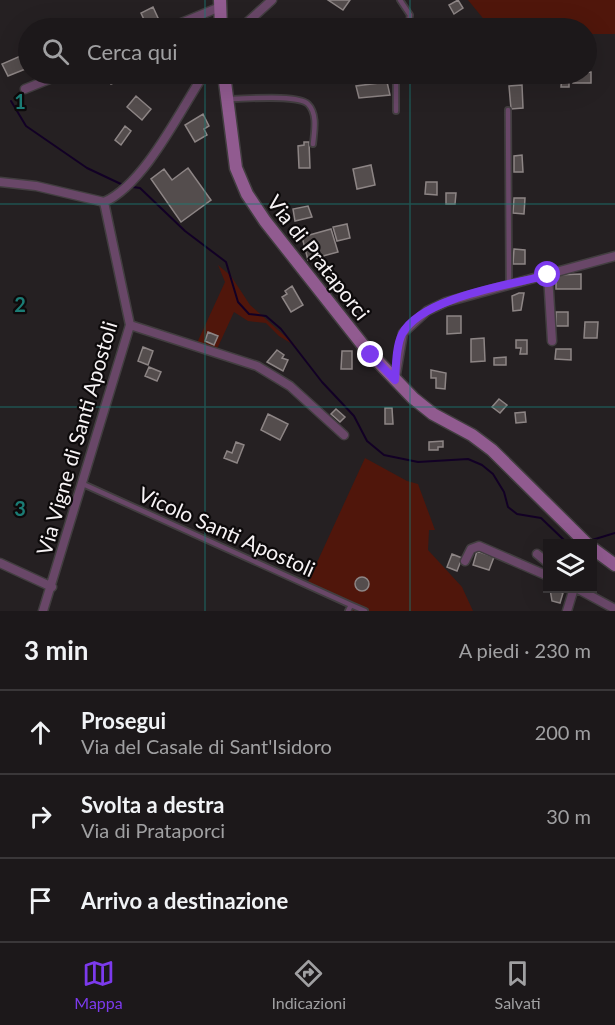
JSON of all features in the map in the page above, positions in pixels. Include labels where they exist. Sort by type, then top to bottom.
[{"type":"street","points":[[252,18],[272,0]]},
{"type":"street","points":[[189,18],[220,3],[221,18]]},
{"type":"street","points":[[25,89],[37,84]]},
{"type":"street","points":[[0,182],[36,186],[104,202],[122,193],[135,181],[198,84]]},
{"type":"street","name":"Via di Prataporci","points":[[225,84],[236,168],[250,199],[352,332],[395,380],[429,412],[472,435],[492,450],[583,539]]},
{"type":"street","name":"Via Vigne di Santi Apostoli","points":[[43,611],[130,325],[104,202]]},
{"type":"street","points":[[395,380],[400,341],[412,323],[446,302],[615,256]]},
{"type":"street","points":[[548,275],[552,341]]},
{"type":"street","points":[[130,325],[257,366],[290,386],[344,435]]},
{"type":"street","points":[[465,561],[471,549],[479,546],[543,574]]},
{"type":"street","points":[[597,552],[614,567]]},
{"type":"street","points":[[537,554],[543,559]]},
{"type":"street","points":[[0,563],[52,587]]},
{"type":"street","points":[[567,611],[573,593]]},
{"type":"street","points":[[585,593],[615,609]]},
{"type":"lane","points":[[400,0],[410,15],[410,18]]},
{"type":"lane","points":[[396,84],[396,111]]},
{"type":"lane","points":[[227,99],[293,99],[305,102],[315,122],[313,144]]},
{"type":"lane","points":[[508,110],[509,285]]},
{"type":"lane","name":"Vicolo Santi Apostoli","points":[[83,484],[365,611]]},
{"type":"lane","points":[[348,611],[351,605]]},
{"type":"shaded area","points":[[468,0],[615,0],[615,34],[597,34],[597,18],[483,18]]},
{"type":"shaded area","points":[[218,265],[231,276],[250,305],[297,347],[279,336],[266,323],[248,321],[234,312],[217,349],[197,343],[225,282]]},
{"type":"shaded area","points":[[365,458],[407,481],[418,484],[435,530],[429,530],[428,550],[462,587],[473,611],[351,611],[354,603],[308,582]]},
{"type":"building","points":[[328,0],[350,0],[343,10]]},
{"type":"building","points":[[458,0],[463,8],[454,14],[449,5]]},
{"type":"building","points":[[153,7],[158,18],[143,18],[141,13]]},
{"type":"building","points":[[18,57],[18,72],[8,76],[2,64]]},
{"type":"building","points":[[387,84],[390,95],[359,98],[356,86]]},
{"type":"building","points":[[561,84],[569,84],[569,87],[561,87]]},
{"type":"building","points":[[522,85],[523,108],[511,109],[509,86]]},
{"type":"building","points":[[136,96],[151,109],[142,120],[127,107]]},
{"type":"building","points":[[203,114],[209,126],[204,129],[207,135],[195,142],[185,125]]},
{"type":"building","points":[[125,126],[131,131],[121,145],[115,140]]},
{"type":"building","points":[[304,142],[309,142],[310,168],[299,168],[298,146],[304,145]]},
{"type":"building","points":[[522,155],[523,172],[514,172],[514,156]]},
{"type":"building","points":[[371,165],[375,185],[357,189],[353,169]]},
{"type":"building","points":[[188,168],[211,200],[181,222],[151,179],[164,169],[172,180]]},
{"type":"building","points":[[426,182],[437,182],[437,195],[425,194]]},
{"type":"building","points":[[446,193],[456,193],[455,204],[446,204]]},
{"type":"building","points":[[514,198],[525,198],[524,214],[513,213]]},
{"type":"building","points":[[308,206],[312,217],[295,221],[293,209]]},
{"type":"building","points":[[347,224],[350,238],[337,241],[333,227]]},
{"type":"building","points":[[331,229],[338,252],[308,260],[302,237]]},
{"type":"building","points":[[514,249],[525,250],[525,264],[513,264]]},
{"type":"building","points":[[581,274],[581,289],[556,289],[556,275]]},
{"type":"building","points":[[292,286],[303,305],[291,312],[282,297],[287,294],[285,291]]},
{"type":"building","points":[[524,293],[521,310],[513,311],[512,296]]},
{"type":"building","points":[[556,312],[568,312],[568,326],[556,326]]},
{"type":"building","points":[[447,316],[461,316],[461,333],[447,334]]},
{"type":"building","points":[[585,322],[598,322],[597,338],[584,338]]},
{"type":"building","points":[[208,332],[218,336],[214,345],[205,341]]},
{"type":"building","points":[[484,338],[485,361],[471,362],[471,339]]},
{"type":"building","points":[[516,340],[527,340],[527,354],[520,354],[521,348],[516,348]]},
{"type":"building","points":[[143,347],[153,351],[148,365],[138,361]]},
{"type":"building","points":[[556,349],[571,349],[571,360],[555,359]]},
{"type":"building","points":[[277,350],[284,355],[282,358],[288,360],[283,371],[267,362]]},
{"type":"building","points":[[342,351],[352,351],[352,369],[341,369]]},
{"type":"building","points":[[506,357],[506,365],[494,365],[494,358]]},
{"type":"building","points":[[149,367],[161,372],[157,381],[145,376]]},
{"type":"building","points":[[431,370],[446,373],[445,389],[436,388],[436,378],[431,378]]},
{"type":"building","points":[[499,399],[507,405],[500,413],[492,407]]},
{"type":"building","points":[[385,408],[392,408],[393,424],[385,424]]},
{"type":"building","points":[[336,409],[345,417],[340,422],[331,414]]},
{"type":"building","points":[[525,412],[526,422],[516,423],[515,413]]},
{"type":"building","points":[[268,414],[288,424],[280,440],[261,430]]},
{"type":"building","points":[[443,441],[443,447],[438,447],[438,450],[429,450],[429,442]]},
{"type":"building","points":[[236,442],[244,445],[237,463],[224,458],[227,451],[232,453]]},
{"type":"building","points":[[477,551],[494,557],[489,570],[473,565]]},
{"type":"building","points":[[452,554],[462,558],[457,571],[447,567]]},
{"type":"building","points":[[362,577],[367,579],[369,584],[367,589],[362,591],[357,589],[355,584],[357,579]]},
{"type":"building","points":[[551,593],[563,593],[560,603],[552,601]]},
{"type":"waterway","points":[[11,101],[26,126],[87,168],[123,185]]},
{"type":"waterway","points":[[133,187],[140,188],[185,231],[226,262],[238,302],[249,314],[266,316],[281,329],[322,382],[354,416],[367,441],[384,455],[418,462],[468,459],[482,465],[493,474],[504,492],[508,507],[517,514],[541,518],[563,539]]},
{"type":"waterway","points":[[595,539],[615,533]]},
{"type":"route","points":[[371,355],[395,380],[401,337],[409,326],[428,311],[446,302],[548,275]]}]
